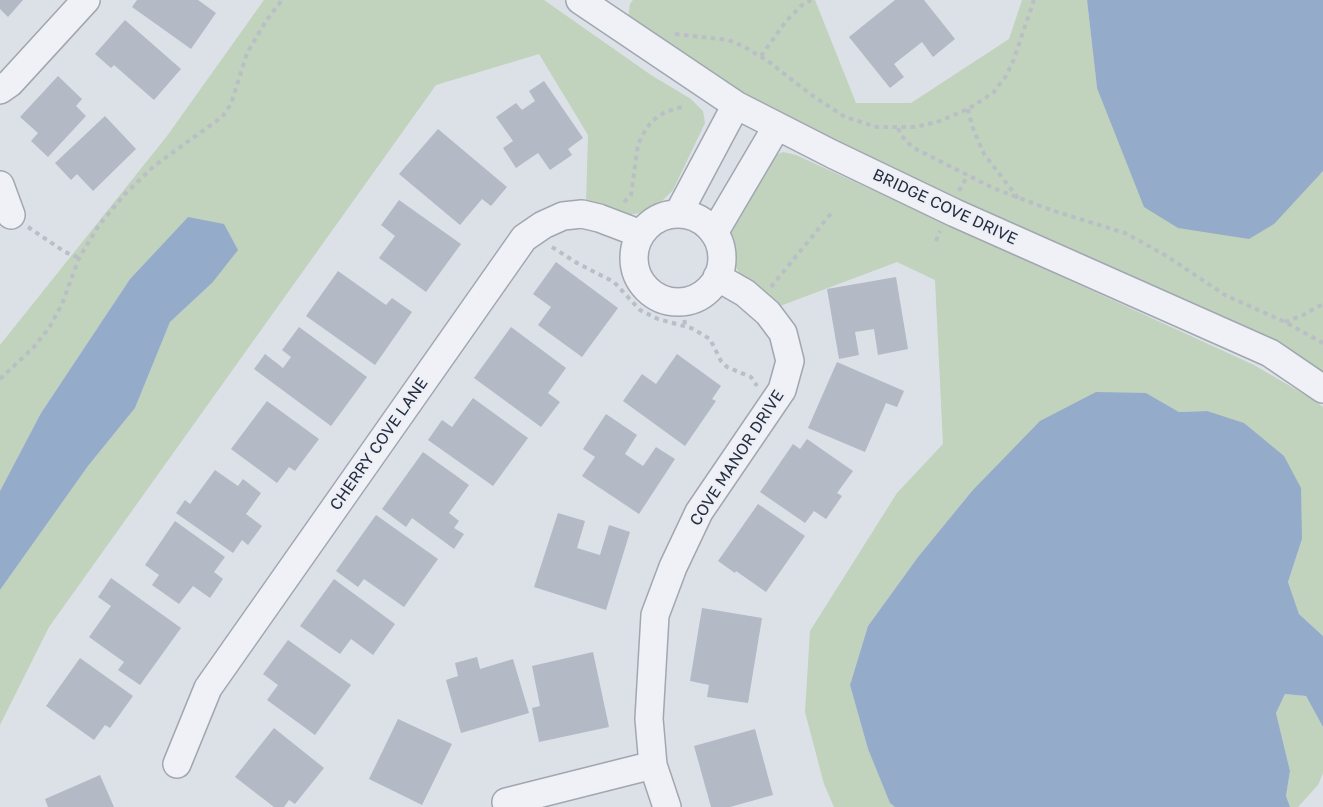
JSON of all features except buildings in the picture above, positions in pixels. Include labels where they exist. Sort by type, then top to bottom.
[{"type":"street","points":[[0,90],[10,83],[86,0]]},
{"type":"street","name":"BRIDGE COVE DRIVE","points":[[580,0],[615,10],[736,105],[955,213],[1270,354],[1323,389]]},
{"type":"street","points":[[678,214],[736,105]]},
{"type":"street","points":[[714,233],[777,126]]},
{"type":"street","points":[[0,185],[11,216]]},
{"type":"street","name":"CHERRY COVE LANE","points":[[177,764],[208,688],[524,238],[543,225],[563,216],[582,214],[641,234]]},
{"type":"street","points":[[678,214],[699,219],[714,233],[722,255],[717,277],[684,314],[669,301],[656,296],[645,287],[637,275],[636,247],[641,234],[651,224],[664,217],[678,214]]},
{"type":"street","name":"COVE MANOR DRIVE","points":[[667,807],[653,765],[649,719],[655,615],[673,567],[699,512],[782,390],[790,361],[783,333],[768,313],[745,293],[717,277]]},
{"type":"street","points":[[506,802],[653,765]]},
{"type":"path","points":[[0,379],[33,348],[49,328],[62,304],[79,258],[99,225],[126,193],[154,166],[222,117],[231,104],[248,53],[266,21],[282,0]]},
{"type":"path","points":[[761,56],[787,20],[802,5],[811,0]]},
{"type":"path","points":[[669,33],[728,40],[761,56],[810,94],[845,117],[877,127],[898,128],[937,122],[968,109],[993,93],[1006,76],[1014,59],[1034,0]]},
{"type":"path","points":[[621,204],[629,200],[631,195],[638,144],[646,129],[652,121],[665,112],[682,107]]},
{"type":"path","points":[[968,109],[972,126],[984,154],[1018,198]]},
{"type":"path","points":[[898,128],[900,135],[912,147],[993,189],[1135,237],[1225,295],[1285,322],[1323,343]]},
{"type":"path","points":[[771,287],[833,211]]},
{"type":"path","points":[[11,216],[65,252],[79,258]]},
{"type":"path","points":[[546,244],[614,282],[640,310],[658,319],[684,314],[710,339],[727,367],[751,377],[758,387]]},
{"type":"path","points":[[1285,322],[1323,304]]},
{"type":"green space","points":[[264,0],[544,0],[651,75],[691,99],[703,111],[705,123],[673,190],[662,201],[645,212],[629,215],[586,204],[588,135],[539,54],[436,85],[49,627],[0,725],[0,590],[88,466],[135,408],[170,322],[212,283],[188,217],[130,279],[41,413],[0,491],[0,345],[167,136]]},
{"type":"green space","points":[[633,0],[815,0],[856,103],[911,103],[1009,39],[1022,0],[1087,0],[1097,88],[1321,174],[1323,171],[1323,372],[1283,349],[740,97],[628,19],[630,4]]},
{"type":"green space","points":[[783,152],[796,155],[1254,365],[1323,407],[1323,636],[1299,614],[1288,582],[1302,539],[1207,411],[1179,412],[1146,393],[972,491],[918,557],[868,626],[850,685],[868,749],[890,802],[895,807],[834,807],[824,784],[805,712],[810,631],[897,493],[943,444],[935,280],[897,262],[780,306],[752,285],[740,274],[732,261],[731,230],[771,157]]},
{"type":"green space","points":[[1285,694],[1306,696],[1323,727],[1323,773],[1318,785],[1298,807],[1290,807],[1286,796],[1290,771],[1276,713]]},
{"type":"water","points":[[1087,0],[1323,0],[1323,171],[1274,224],[1249,239],[1178,228],[1144,207],[1097,88]]},
{"type":"water","points":[[188,217],[224,224],[238,250],[212,283],[170,322],[135,408],[88,466],[0,590],[0,491],[41,413],[130,279]]},
{"type":"water","points":[[1096,392],[1146,393],[1179,412],[1207,411],[1244,423],[1284,456],[1301,488],[1302,539],[1288,582],[1299,614],[1323,636],[1323,727],[1306,696],[1285,694],[1276,713],[1290,771],[1286,796],[1290,807],[895,807],[890,803],[868,749],[850,685],[868,626],[918,557],[972,491],[1040,421]]}]
